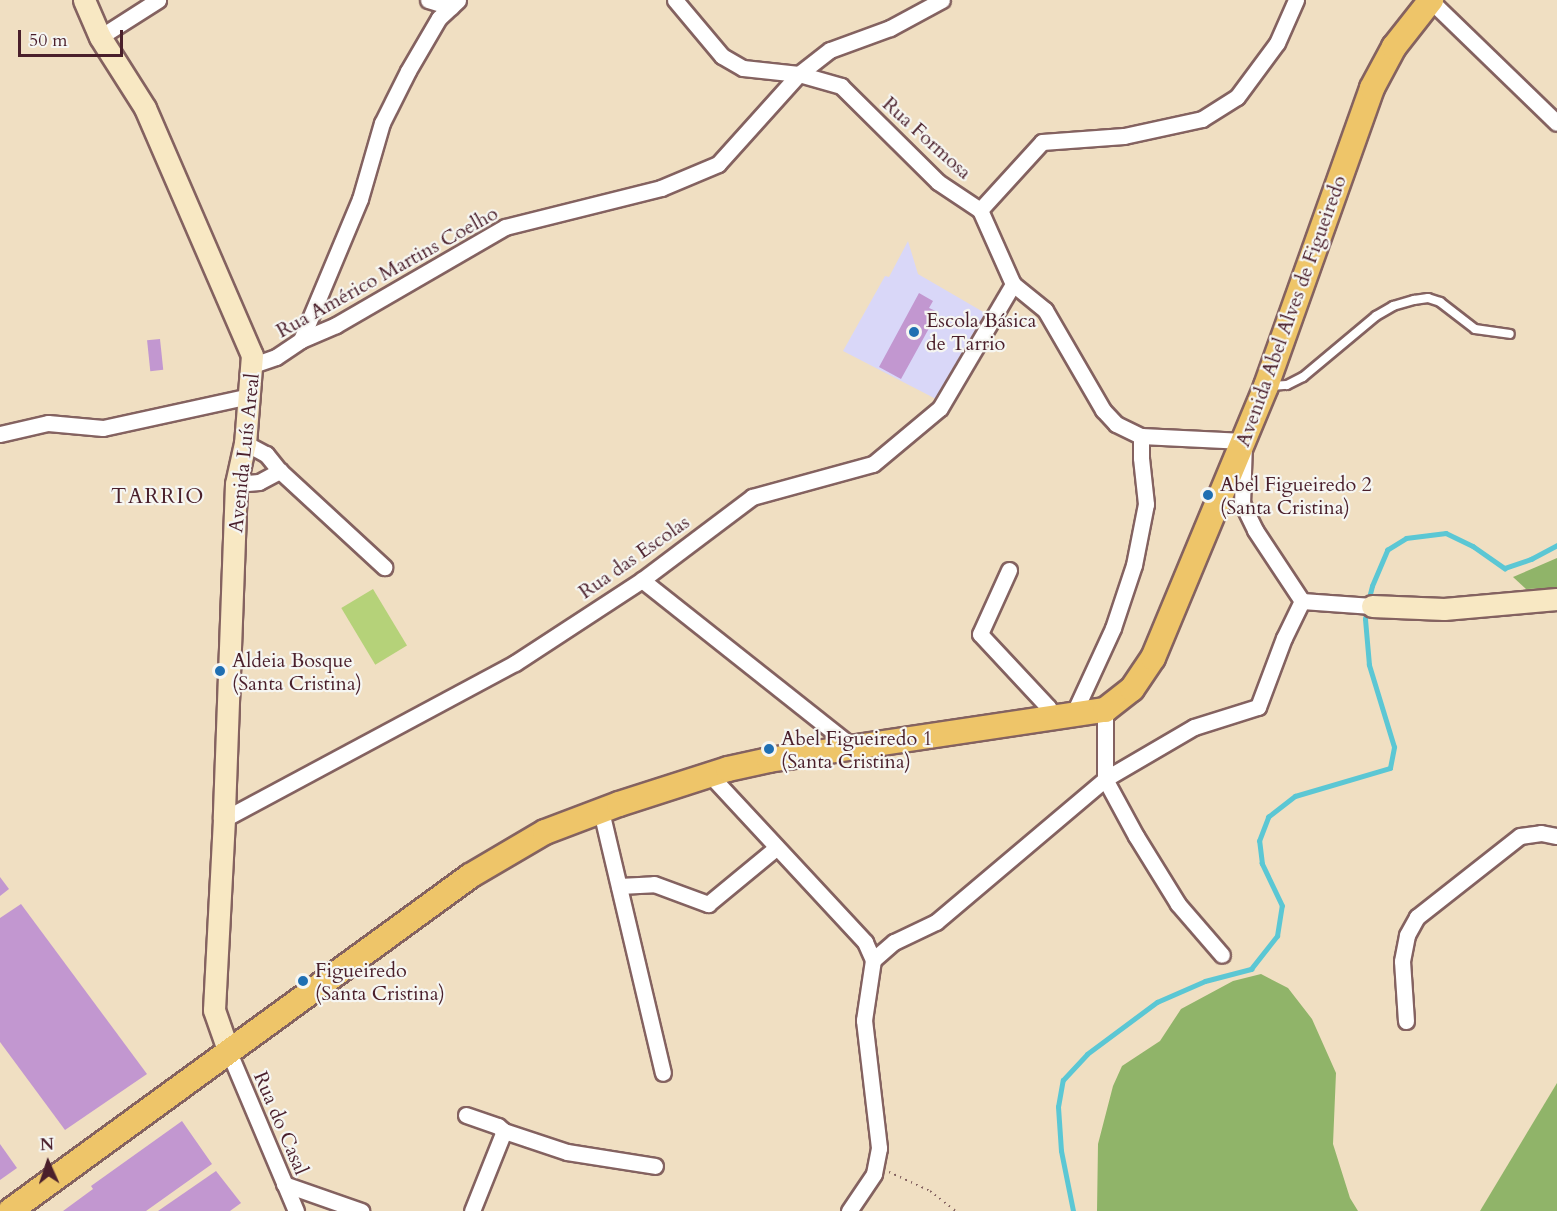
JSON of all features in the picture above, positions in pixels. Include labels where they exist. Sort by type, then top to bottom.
[{"type":"main road","name":"Avenida Abel Alves de Figueiredo","points":[[10,1211],[228,1050],[470,876],[545,832],[710,775],[769,760],[1105,710],[1132,689],[1153,658],[1266,386],[1372,88],[1394,47],[1431,0]]},
{"type":"street","name":"Avenida Luís Areal","points":[[84,0],[100,37],[145,108],[245,335],[254,366],[245,443],[236,484],[224,819],[214,1010],[228,1050]]},
{"type":"street","points":[[100,37],[158,0]]},
{"type":"street","points":[[428,0],[454,4]]},
{"type":"street","name":"Rua Formosa","points":[[675,0],[722,56],[743,68],[799,74],[841,86],[938,182],[980,210]]},
{"type":"street","name":"Rua Américo Martins Coelho","points":[[254,366],[276,357],[301,340],[336,325],[505,228],[661,188],[718,164],[799,74],[830,50],[890,28],[942,0]]},
{"type":"street","points":[[1296,0],[1277,43],[1237,97],[1202,119],[1124,136],[1042,142],[980,210],[1013,284],[1045,310],[1103,410],[1116,424],[1142,436],[1244,441],[1242,503],[1255,530],[1302,601]]},
{"type":"street","points":[[1431,0],[1557,123]]},
{"type":"street","points":[[301,340],[360,199],[382,123],[408,71],[440,18],[454,4]]},
{"type":"street","name":"Rua das Escolas","points":[[224,819],[515,663],[642,580],[752,497],[873,464],[940,408],[1013,284]]},
{"type":"street","points":[[0,434],[48,423],[103,428],[250,396]]},
{"type":"street","points":[[1073,715],[1113,628],[1134,565],[1146,504],[1141,458],[1142,436]]},
{"type":"street","points":[[245,443],[266,454],[280,471],[384,567]]},
{"type":"street","points":[[236,484],[259,483],[280,471]]},
{"type":"street","points":[[1009,570],[980,634],[1048,707],[1049,719]]},
{"type":"street","points":[[642,580],[853,747]]},
{"type":"street","points":[[1302,601],[1444,609],[1557,599]]},
{"type":"street","points":[[873,960],[894,942],[936,922],[1106,779],[1194,727],[1258,707],[1284,638],[1302,601]]},
{"type":"street","points":[[1105,710],[1106,779],[1136,836],[1178,904],[1222,955]]},
{"type":"street","points":[[710,775],[865,942],[873,960],[864,1020],[879,1148],[874,1174],[849,1211]]},
{"type":"street","points":[[601,811],[663,1073]]},
{"type":"street","points":[[1406,1021],[1402,961],[1407,935],[1418,917],[1520,836],[1540,833],[1557,836]]},
{"type":"street","points":[[619,886],[654,884],[708,904],[720,898],[776,848]]},
{"type":"street","name":"Rua do Casal","points":[[228,1050],[296,1211]]},
{"type":"street","points":[[466,1115],[498,1126],[504,1131],[567,1152],[655,1166]]},
{"type":"street","points":[[472,1211],[504,1131]]},
{"type":"street","points":[[284,1184],[361,1211]]},
{"type":"lane","points":[[1266,386],[1287,385],[1303,376],[1376,316],[1393,306],[1414,300],[1428,298],[1440,302],[1475,329],[1510,334]]},
{"type":"path","points":[[875,1166],[930,1191],[956,1211]]},
{"type":"shaded area","name":"Escola Básica de Tarrio","points":[[908,241],[918,274],[985,313],[936,399],[843,351],[885,276],[889,277]]},
{"type":"green space","points":[[1557,558],[1557,588],[1526,589],[1513,577]]},
{"type":"green space","points":[[373,589],[407,646],[375,665],[341,608]]},
{"type":"green space","points":[[1261,974],[1288,988],[1312,1019],[1336,1073],[1333,1144],[1350,1198],[1358,1211],[1097,1211],[1098,1144],[1113,1086],[1122,1066],[1160,1041],[1181,1009],[1233,981]]},
{"type":"green space","points":[[1557,1083],[1557,1211],[1480,1211]]},
{"type":"building","points":[[919,293],[933,301],[929,308],[938,312],[901,379],[879,367]]},
{"type":"building","points":[[160,339],[163,370],[150,371],[147,340]]},
{"type":"building","points":[[0,877],[9,889],[0,896]]},
{"type":"building","points":[[21,904],[147,1074],[65,1130],[0,1042],[0,918]]},
{"type":"building","points":[[182,1121],[212,1164],[146,1211],[63,1211],[93,1189],[91,1186]]},
{"type":"building","points":[[0,1144],[17,1168],[0,1180]]},
{"type":"building","points":[[216,1171],[241,1203],[230,1211],[158,1211]]},
{"type":"waterway","points":[[1368,602],[1387,550],[1406,538],[1446,533],[1473,546],[1505,568],[1531,559],[1557,545]]},
{"type":"waterway","points":[[1073,1211],[1061,1151],[1058,1107],[1063,1080],[1087,1054],[1157,1002],[1205,981],[1251,969],[1277,936],[1282,906],[1262,864],[1259,841],[1268,817],[1295,796],[1390,768],[1394,747],[1369,665],[1365,619],[1367,610]]},
{"type":"place","name":"Escola Básica de Tarrio","points":[[914,332]]},
{"type":"place","name":"Abel Figueiredo 2 (Santa Cristina)","points":[[1208,495]]},
{"type":"place","name":"Aldeia Bosque (Santa Cristina)","points":[[220,671]]},
{"type":"place","name":"Abel Figueiredo 1 (Santa Cristina)","points":[[769,749]]},
{"type":"place","name":"Figueiredo (Santa Cristina)","points":[[303,981]]},
{"type":"district","name":"TARRIO","points":[[158,497]]}]
